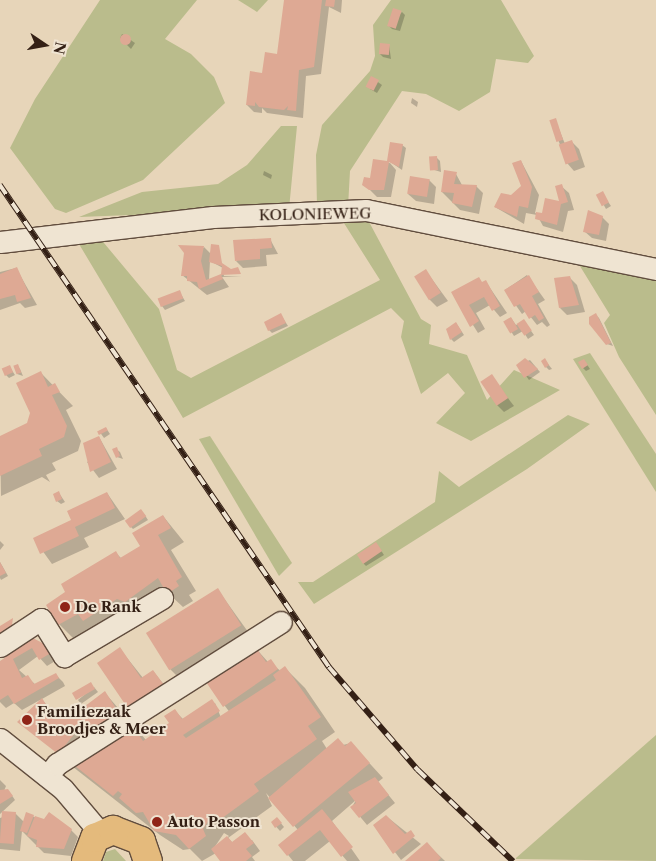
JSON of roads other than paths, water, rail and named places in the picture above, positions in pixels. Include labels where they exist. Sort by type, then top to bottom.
[{"type":"main road","points":[[86,861],[90,846],[102,834],[113,830],[133,835],[146,850],[148,861]]},
{"type":"street","name":"KOLONIEWEG","points":[[0,242],[213,217],[366,210],[656,269]]},
{"type":"street","points":[[0,646],[41,619],[64,656],[162,598]]},
{"type":"street","points":[[47,776],[57,764],[281,622]]},
{"type":"street","points":[[0,739],[76,801],[102,834]]},
{"type":"railway","points":[[0,185],[329,667],[418,770],[513,861]]},
{"type":"place","name":"De Rank","points":[[65,607]]},
{"type":"place","name":"Familiezaak Broodjes & Meer","points":[[27,720]]},
{"type":"place","name":"Auto Passon","points":[[157,822]]}]
